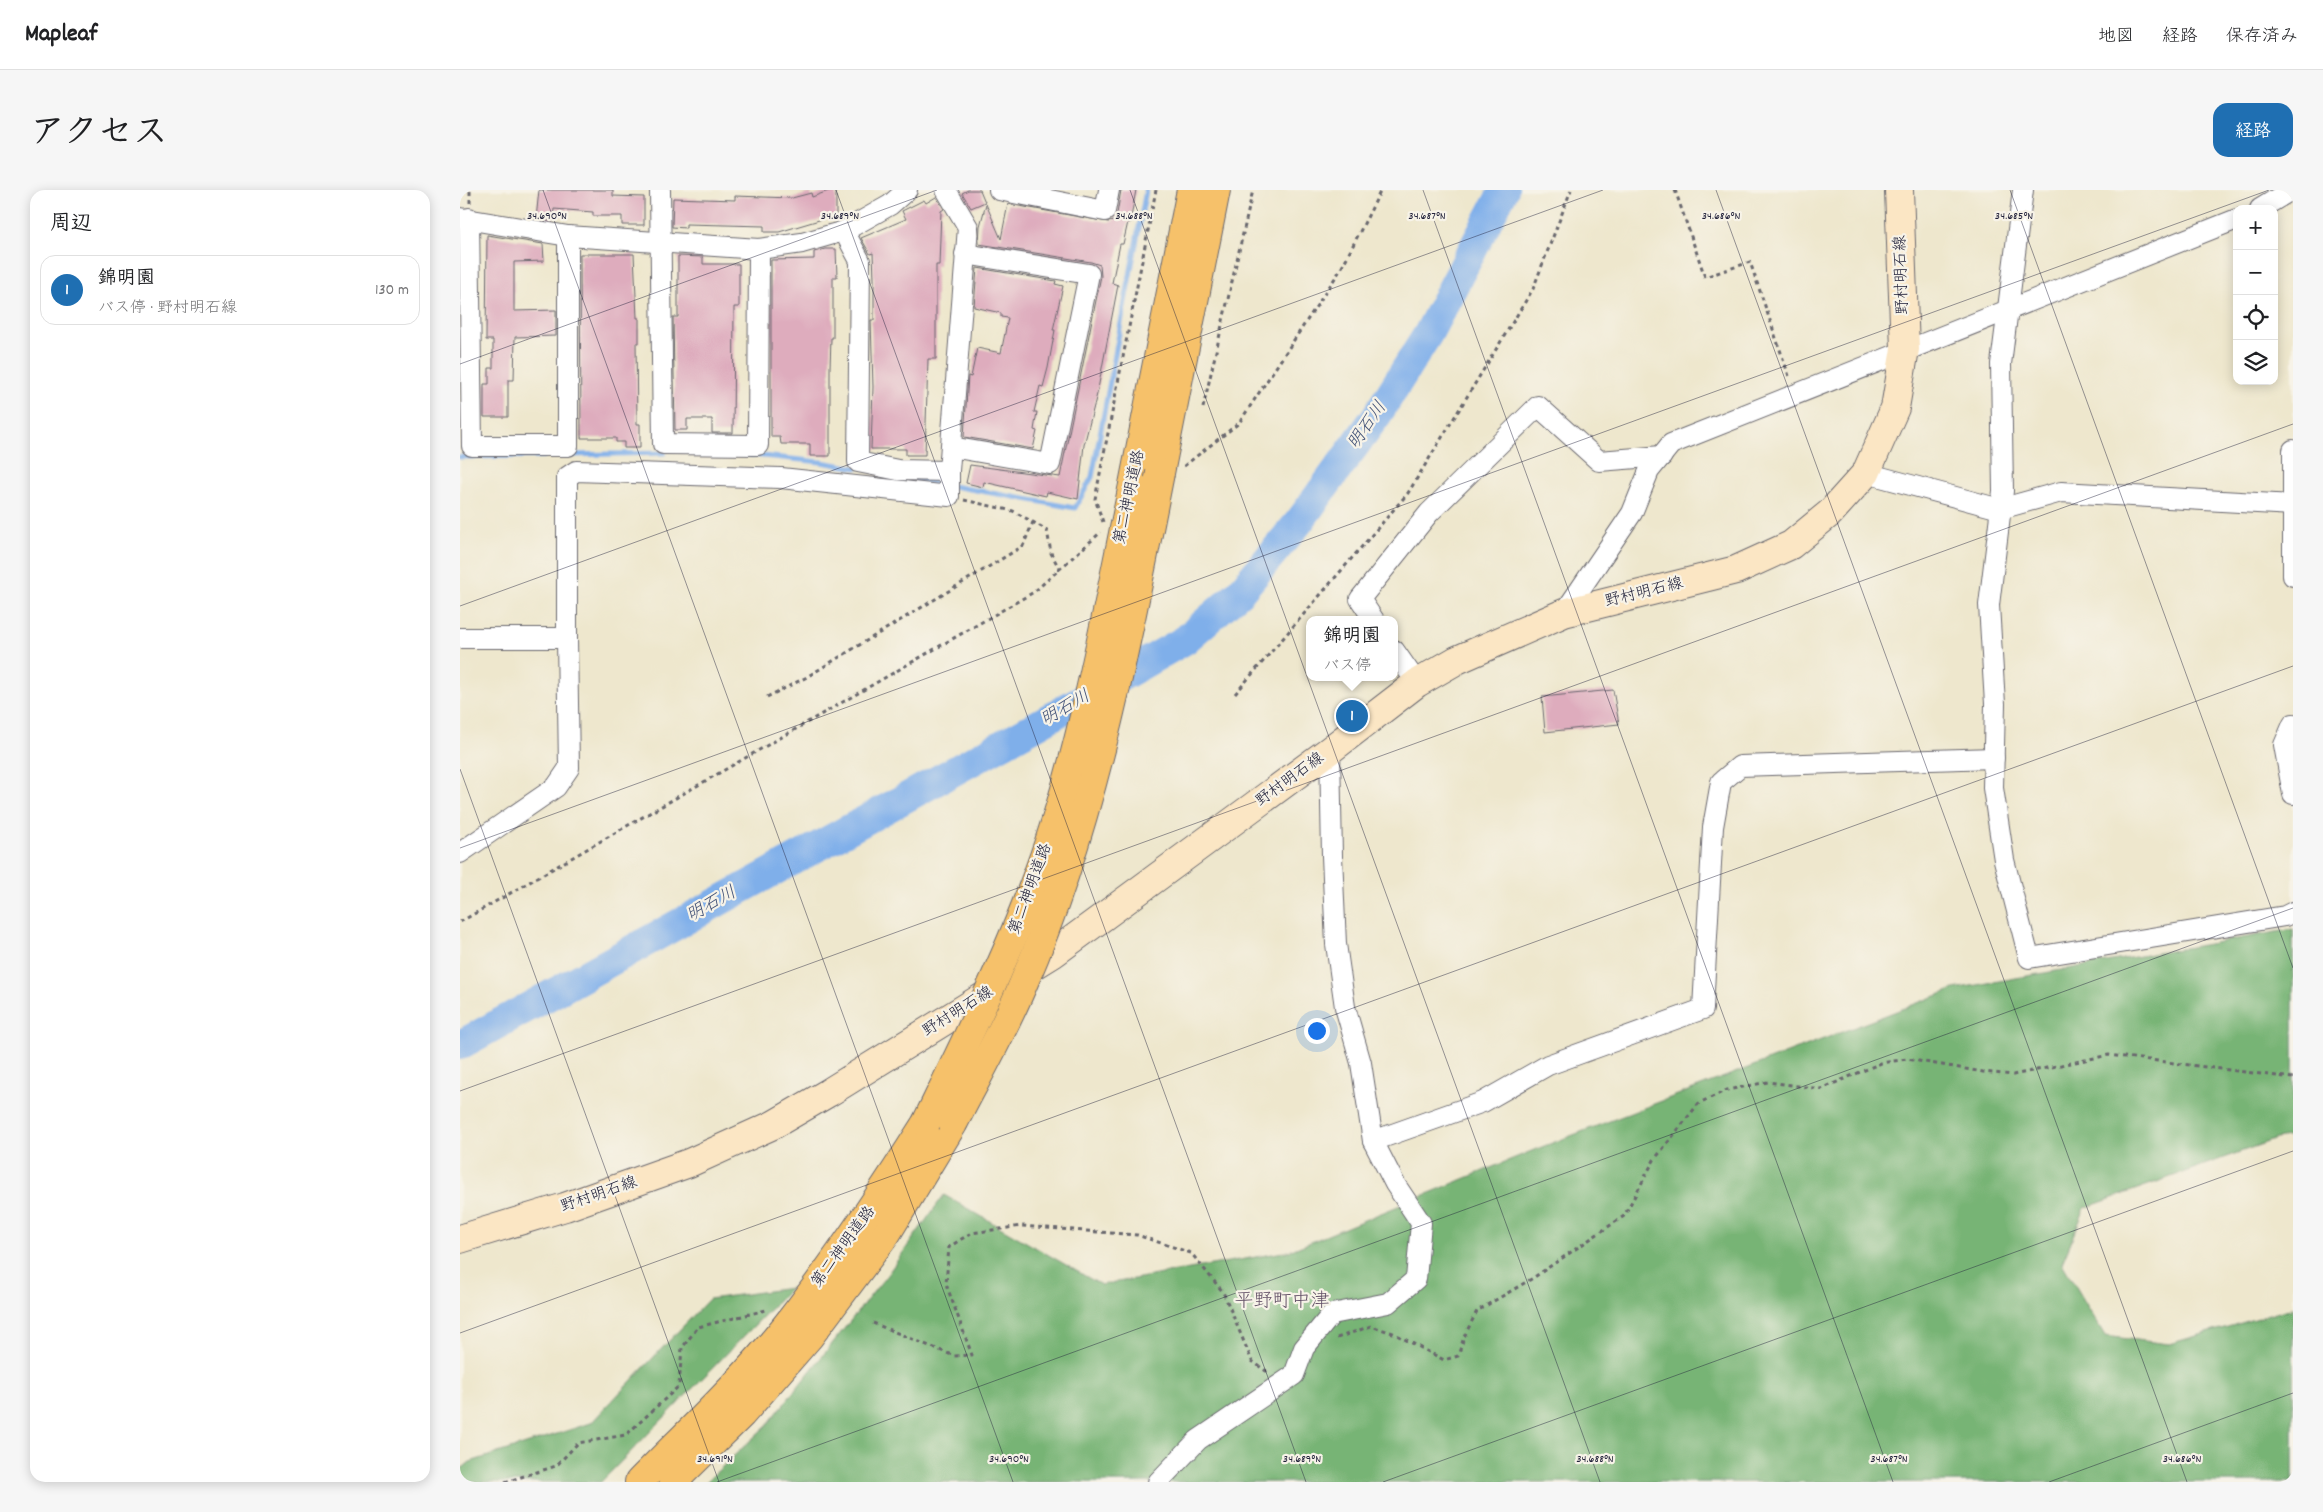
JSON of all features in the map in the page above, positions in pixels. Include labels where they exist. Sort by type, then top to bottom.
[{"type":"highway","name":"第二神明道路","points":[[638,1482],[726,1395],[788,1323],[861,1226],[926,1123],[1001,969],[1049,842],[1086,708],[1133,485],[1191,190]]},
{"type":"highway","name":"第二神明道路","points":[[673,1482],[742,1414],[809,1337],[887,1233],[953,1124],[1024,983],[1071,858],[1115,697],[1170,472],[1216,190]]},
{"type":"main road","name":"野村明石線","points":[[460,1239],[565,1207],[689,1163],[773,1124],[828,1093],[1054,953],[1418,683],[1457,660],[1564,613],[1736,570],[1791,545],[1830,513],[1866,473],[1895,408],[1906,349],[1899,190]]},
{"type":"street","points":[[660,190],[662,444],[758,445],[759,249]]},
{"type":"street","points":[[568,236],[568,446],[472,446],[465,218],[568,236],[659,244],[759,249],[802,243],[844,231],[890,205],[908,190]]},
{"type":"street","points":[[460,852],[556,787],[569,768],[567,477],[576,471],[781,478],[949,496],[949,471],[968,227],[946,190]]},
{"type":"street","points":[[999,190],[1105,211],[1109,190]]},
{"type":"street","points":[[2023,190],[2001,364],[2003,491],[1989,605],[1995,704],[1994,788],[2004,860],[2029,958],[2285,916],[2293,912]]},
{"type":"street","points":[[2267,205],[2292,190]]},
{"type":"street","points":[[1564,613],[1632,513],[1649,471],[1672,444],[1749,412],[1796,396],[1906,349],[2008,311],[2233,221]]},
{"type":"street","points":[[844,231],[860,261],[858,462],[898,470],[949,471]]},
{"type":"street","points":[[951,447],[1050,464],[1088,274],[965,254]]},
{"type":"street","points":[[1371,616],[1360,599],[1429,513],[1538,406],[1599,461],[1662,456]]},
{"type":"street","points":[[2293,450],[2293,576]]},
{"type":"street","points":[[1866,473],[2000,508],[2061,492],[2292,505]]},
{"type":"street","points":[[460,638],[567,638]]},
{"type":"street","points":[[1398,656],[1418,683]]},
{"type":"street","points":[[2293,724],[2284,745],[2293,794]]},
{"type":"street","points":[[1158,1482],[1198,1440],[1294,1375],[1304,1348],[1332,1314],[1388,1303],[1416,1279],[1421,1223],[1395,1184],[1373,1141],[1361,1063],[1345,1007],[1336,944],[1330,750]]},
{"type":"street","points":[[1373,1141],[1483,1102],[1548,1065],[1703,1009],[1713,827],[1721,782],[1740,766],[1994,758]]},
{"type":"path","points":[[460,922],[1034,592],[1105,528],[1095,499],[1156,190]]},
{"type":"path","points":[[1203,408],[1253,190]]},
{"type":"path","points":[[1170,472],[1239,423],[1341,269],[1381,190]]},
{"type":"path","points":[[1235,694],[1408,493],[1533,289],[1571,190]]},
{"type":"path","points":[[1675,190],[1705,277],[1750,262],[1796,396]]},
{"type":"path","points":[[949,496],[1014,511],[1047,530],[1050,553],[1060,570]]},
{"type":"path","points":[[767,697],[805,678],[1023,546],[1033,522]]},
{"type":"path","points":[[1304,1348],[1372,1326],[1393,1333],[1444,1360],[1458,1356],[1464,1337],[1477,1311],[1533,1278],[1624,1216],[1654,1160],[1699,1103],[1727,1090],[1768,1082],[1821,1089],[1881,1063],[1907,1058],[1983,1072],[2013,1075],[2109,1055],[2293,1078]]},
{"type":"path","points":[[873,1323],[954,1356],[972,1355],[946,1284],[949,1247],[971,1233],[1022,1226],[1137,1235],[1191,1253],[1223,1292],[1252,1361],[1266,1371],[1274,1367]]},
{"type":"path","points":[[506,1482],[556,1466],[578,1443],[626,1435],[679,1386],[682,1348],[698,1327],[766,1310]]},
{"type":"green space","points":[[2293,929],[2293,1136],[2276,1139],[2085,1208],[2062,1263],[2105,1336],[2169,1344],[2293,1308],[2293,1482],[706,1482],[768,1424],[887,1275],[944,1195],[1101,1285],[1289,1251],[1534,1150],[1954,989]]},
{"type":"green space","points":[[791,1288],[601,1482],[460,1482],[460,1470],[470,1462],[591,1423],[709,1299]]},
{"type":"building","points":[[539,190],[613,190],[613,196],[644,197],[644,225],[622,225],[622,216],[593,216],[593,212],[554,209],[553,221],[536,219]]},
{"type":"building","points":[[836,190],[836,215],[779,232],[764,232],[764,226],[686,224],[686,228],[672,227],[673,198],[735,200],[735,196],[792,198],[811,193],[812,197]]},
{"type":"building","points":[[968,190],[980,190],[985,202],[971,208],[962,193]]},
{"type":"building","points":[[1121,190],[1136,190],[1130,223],[1128,222],[1123,244],[1120,244],[1112,283],[1118,285],[1097,394],[1084,445],[1078,499],[1047,492],[1046,496],[984,482],[983,487],[966,483],[970,465],[1060,477],[1101,276],[1100,265],[1091,262],[979,244],[980,226],[986,204],[1001,239],[1008,204],[1108,222],[1114,221],[1117,214]]},
{"type":"building","points":[[936,197],[944,209],[941,211],[939,265],[936,265],[936,359],[928,359],[925,455],[906,455],[906,449],[871,449],[873,387],[871,320],[874,320],[873,253],[870,254],[861,238],[906,219],[902,211],[924,200],[926,203]]},
{"type":"building","points":[[487,235],[543,244],[544,261],[514,262],[514,311],[556,310],[556,336],[515,337],[514,380],[508,380],[508,417],[484,417],[484,384],[489,384],[489,368],[493,368],[493,340],[486,340]]},
{"type":"building","points":[[836,249],[837,277],[833,277],[830,456],[810,456],[810,444],[781,444],[780,437],[771,437],[771,260],[814,259],[814,252]]},
{"type":"building","points":[[580,254],[634,254],[637,318],[639,318],[639,343],[636,343],[637,424],[640,424],[640,448],[624,448],[624,442],[616,442],[616,438],[581,438]]},
{"type":"building","points":[[678,256],[703,257],[703,264],[739,264],[739,307],[734,307],[733,433],[712,433],[712,419],[687,419],[687,430],[675,430],[673,317],[678,317]]},
{"type":"building","points":[[977,268],[1056,281],[1055,284],[1063,286],[1053,330],[1055,330],[1048,368],[1043,387],[1040,386],[1034,412],[1037,412],[1034,430],[1037,431],[1033,449],[964,437],[968,376],[971,377],[977,348],[1001,353],[1008,318],[1001,317],[1001,313],[974,307]]},
{"type":"building","points":[[1613,690],[1619,724],[1545,732],[1542,697]]},
{"type":"waterway","points":[[953,486],[1075,508],[1092,477],[1146,190]]},
{"type":"waterway","name":"明石川","points":[[460,1045],[1037,725],[1185,640],[1240,592],[1299,522],[1377,415],[1428,334],[1504,190]]},
{"type":"waterway","points":[[565,455],[664,453]]},
{"type":"waterway","points":[[743,454],[821,462],[856,468]]},
{"type":"waterway","points":[[460,457],[544,456]]},
{"type":"waterway","points":[[916,479],[944,485]]},
{"type":"place","name":"錦明園","points":[[1352,716]]},
{"type":"district","name":"平野町中津","points":[[1282,1302]]}]
